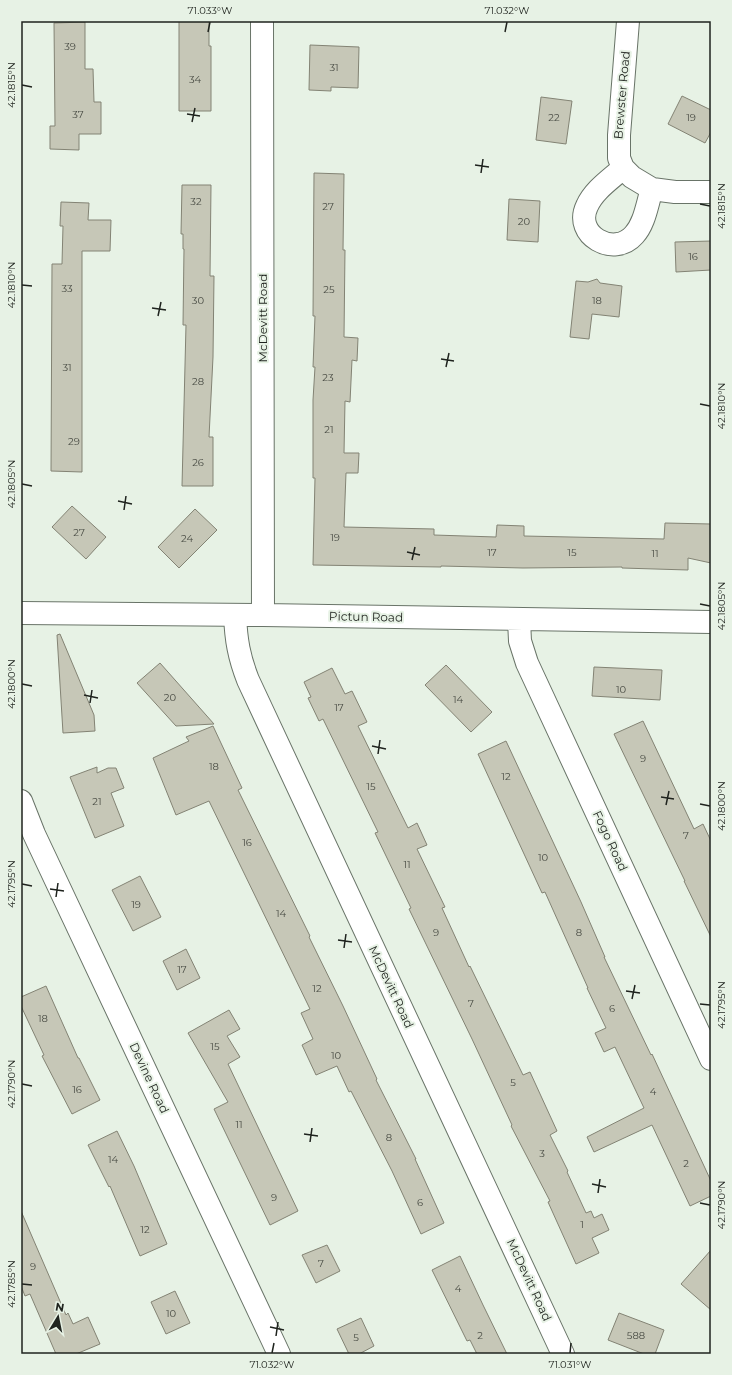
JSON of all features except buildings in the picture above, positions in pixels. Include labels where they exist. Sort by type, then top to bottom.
[{"type":"street","name":"McDevitt Road","points":[[262,21],[263,615]]},
{"type":"street","name":"Brewster Road","points":[[623,168],[619,158],[618,135],[628,21]]},
{"type":"street","points":[[652,189],[643,218],[634,236],[618,245],[607,244],[596,240],[589,232],[584,223],[584,214],[587,204],[594,195],[623,168],[641,184],[652,189],[675,192],[711,192]]},
{"type":"street","name":"Pictun Road","points":[[21,613],[711,622]]},
{"type":"street","name":"McDevitt Road","points":[[236,615],[236,641],[248,680],[564,1354]]},
{"type":"street","name":"Fogo Road","points":[[519,620],[520,641],[527,663],[711,1059]]},
{"type":"street","name":"Devine Road","points":[[21,801],[34,834],[279,1354]]}]
